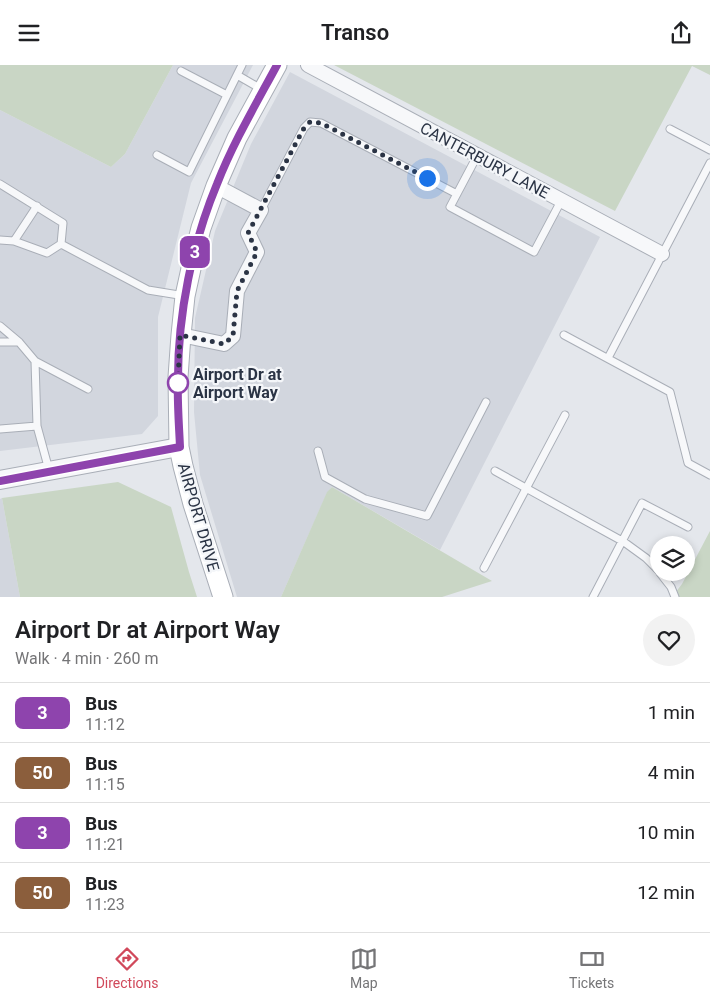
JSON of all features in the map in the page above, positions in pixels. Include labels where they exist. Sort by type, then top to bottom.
[{"type":"main road","name":"AIRPORT DRIVE","points":[[223,597],[193,504],[183,466],[180,447],[178,377],[180,335],[192,265],[201,228],[216,186],[237,138],[277,65]]},
{"type":"street","name":"CANTERBURY LANE","points":[[308,65],[662,254]]},
{"type":"street","points":[[180,335],[224,344],[233,336],[237,291],[257,252],[248,233],[261,210],[216,186]]},
{"type":"street","points":[[0,481],[180,447]]},
{"type":"lane","points":[[157,155],[188,172],[242,65]]},
{"type":"lane","points":[[181,71],[227,95]]},
{"type":"lane","points":[[237,75],[264,90]]},
{"type":"lane","points":[[261,210],[304,128],[310,122],[321,123],[457,194]]},
{"type":"lane","points":[[670,129],[710,150]]},
{"type":"lane","points":[[477,155],[450,207],[534,252],[561,201]]},
{"type":"lane","points":[[608,358],[710,163]]},
{"type":"lane","points":[[0,184],[63,223],[61,244]]},
{"type":"lane","points":[[14,241],[36,206]]},
{"type":"lane","points":[[0,240],[14,241],[47,253],[61,244]]},
{"type":"lane","points":[[61,244],[148,290],[186,297]]},
{"type":"lane","points":[[0,326],[19,342],[35,361],[88,389]]},
{"type":"lane","points":[[564,335],[670,392],[688,463],[710,475]]},
{"type":"lane","points":[[0,342],[19,342]]},
{"type":"lane","points":[[35,361],[36,426],[50,471]]},
{"type":"lane","points":[[318,451],[325,477],[365,499],[427,516],[486,403]]},
{"type":"lane","points":[[484,567],[565,415]]},
{"type":"lane","points":[[0,429],[36,426]]},
{"type":"lane","points":[[495,471],[622,541],[650,562]]},
{"type":"lane","points":[[593,597],[642,503],[688,527]]},
{"type":"lane","points":[[666,581],[675,597]]},
{"type":"shaded area","points":[[173,65],[253,65],[191,183],[158,317],[158,416],[142,434],[0,451],[0,110],[111,167],[125,154]]},
{"type":"shaded area","points":[[290,72],[600,237],[440,550],[332,487],[327,493],[281,597],[237,597],[200,475],[194,412],[195,318],[215,231],[251,144]]},
{"type":"shaded area","points":[[2,498],[20,597],[0,597],[0,499]]},
{"type":"green space","points":[[0,65],[173,65],[125,154],[111,167],[0,110]]},
{"type":"green space","points":[[334,65],[710,65],[710,75],[692,66],[615,211]]},
{"type":"green space","points":[[118,482],[171,507],[197,597],[20,597],[2,498]]},
{"type":"green space","points":[[332,487],[492,581],[442,597],[281,597],[327,492]]},
{"type":"green space","points":[[710,531],[710,597],[672,597],[684,581],[695,581],[695,559]]},
{"type":"bus line","name":"3","points":[[0,481],[180,447],[178,377],[180,335],[192,265],[201,228],[216,186],[237,138],[277,65]]},
{"type":"place","name":"Airport Dr at Airport Way","points":[[178,383]]},
{"type":"route","points":[[178,383],[180,335],[224,344],[233,336],[237,291],[257,252],[248,233],[304,128],[310,122],[321,123],[427,178]]}]
